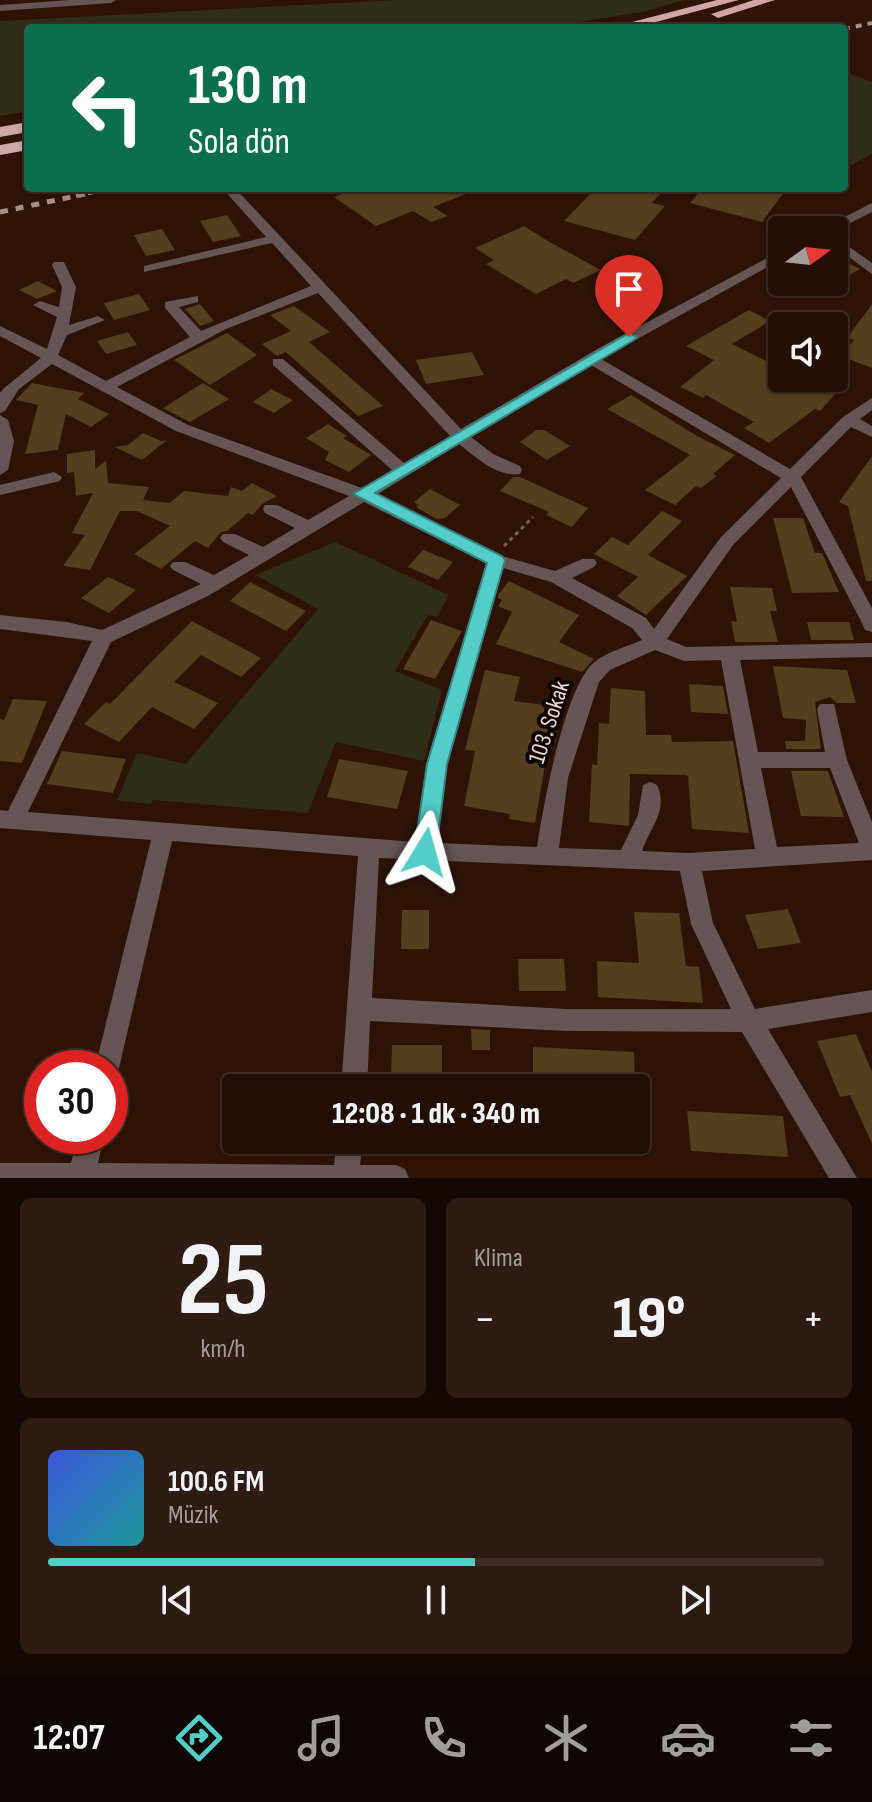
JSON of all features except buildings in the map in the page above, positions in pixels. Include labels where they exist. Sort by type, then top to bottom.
[{"type":"highway","points":[[633,24],[733,0]]},
{"type":"highway","points":[[676,24],[769,0]]},
{"type":"highway","points":[[0,132],[24,128]]},
{"type":"highway","points":[[0,150],[24,146]]},
{"type":"street","points":[[0,8],[111,0]]},
{"type":"street","points":[[232,192],[459,436],[487,458],[514,470]]},
{"type":"street","points":[[848,219],[872,207]]},
{"type":"street","points":[[149,269],[274,239]]},
{"type":"street","points":[[848,251],[872,270]]},
{"type":"street","points":[[768,262],[591,359],[215,583],[104,637],[7,819],[369,849],[689,862],[872,850],[837,760],[827,709]]},
{"type":"street","points":[[0,408],[3,398],[17,382],[51,358],[69,287],[66,274],[59,265]]},
{"type":"street","points":[[105,387],[198,337],[318,288]]},
{"type":"street","points":[[193,299],[170,305],[198,337]]},
{"type":"street","points":[[40,305],[63,314]]},
{"type":"street","points":[[59,333],[98,320]]},
{"type":"street","points":[[0,330],[182,428],[361,494],[496,560],[557,578],[639,623],[655,642],[684,654],[872,650]]},
{"type":"street","points":[[591,359],[794,478],[872,625]]},
{"type":"street","points":[[278,362],[402,470]]},
{"type":"street","points":[[655,642],[727,541],[794,478],[849,420],[872,403]]},
{"type":"street","points":[[0,420],[6,441],[0,470]]},
{"type":"street","points":[[849,420],[872,432]]},
{"type":"street","points":[[168,439],[182,428]]},
{"type":"street","points":[[0,490],[54,477]]},
{"type":"street","points":[[271,509],[307,527]]},
{"type":"street","points":[[229,538],[263,554]]},
{"type":"street","points":[[425,852],[437,764],[496,560]]},
{"type":"street","points":[[557,578],[588,563]]},
{"type":"street","points":[[179,566],[215,583]]},
{"type":"street","points":[[0,622],[67,629],[104,637]]},
{"type":"street","name":"103. Sokak","points":[[547,855],[558,778],[590,679],[603,665],[655,642]]},
{"type":"street","points":[[730,655],[768,859]]},
{"type":"street","points":[[751,760],[837,760]]},
{"type":"street","points":[[629,859],[635,839],[649,816],[650,791]]},
{"type":"street","points":[[111,1050],[163,833]]},
{"type":"street","points":[[355,1074],[369,849]]},
{"type":"street","points":[[689,862],[702,924],[749,1021],[844,1178]]},
{"type":"street","points":[[361,1009],[567,1020],[749,1021],[872,1001]]},
{"type":"street","points":[[81,1177],[87,1154]]},
{"type":"street","points":[[346,1177],[348,1154]]},
{"type":"street","points":[[0,1176],[396,1178]]},
{"type":"path","points":[[496,560],[502,549],[533,517]]},
{"type":"shaded area","points":[[397,0],[684,0],[643,12],[566,24],[24,24],[24,112],[0,116],[0,21]]},
{"type":"shaded area","points":[[848,73],[872,82],[872,154],[848,167]]},
{"type":"shaded area","points":[[335,542],[449,595],[437,617],[428,615],[395,671],[442,690],[424,761],[336,742],[308,813],[153,800],[150,804],[117,800],[137,753],[186,764],[318,609],[255,575]]},
{"type":"railway","points":[[848,28],[872,23]]},
{"type":"railway","points":[[85,194],[94,192]]},
{"type":"railway","points":[[0,212],[85,194]]},
{"type":"railway","points":[[76,196],[85,194]]},
{"type":"route","points":[[425,852],[437,764],[496,560],[361,494],[629,337]]}]
